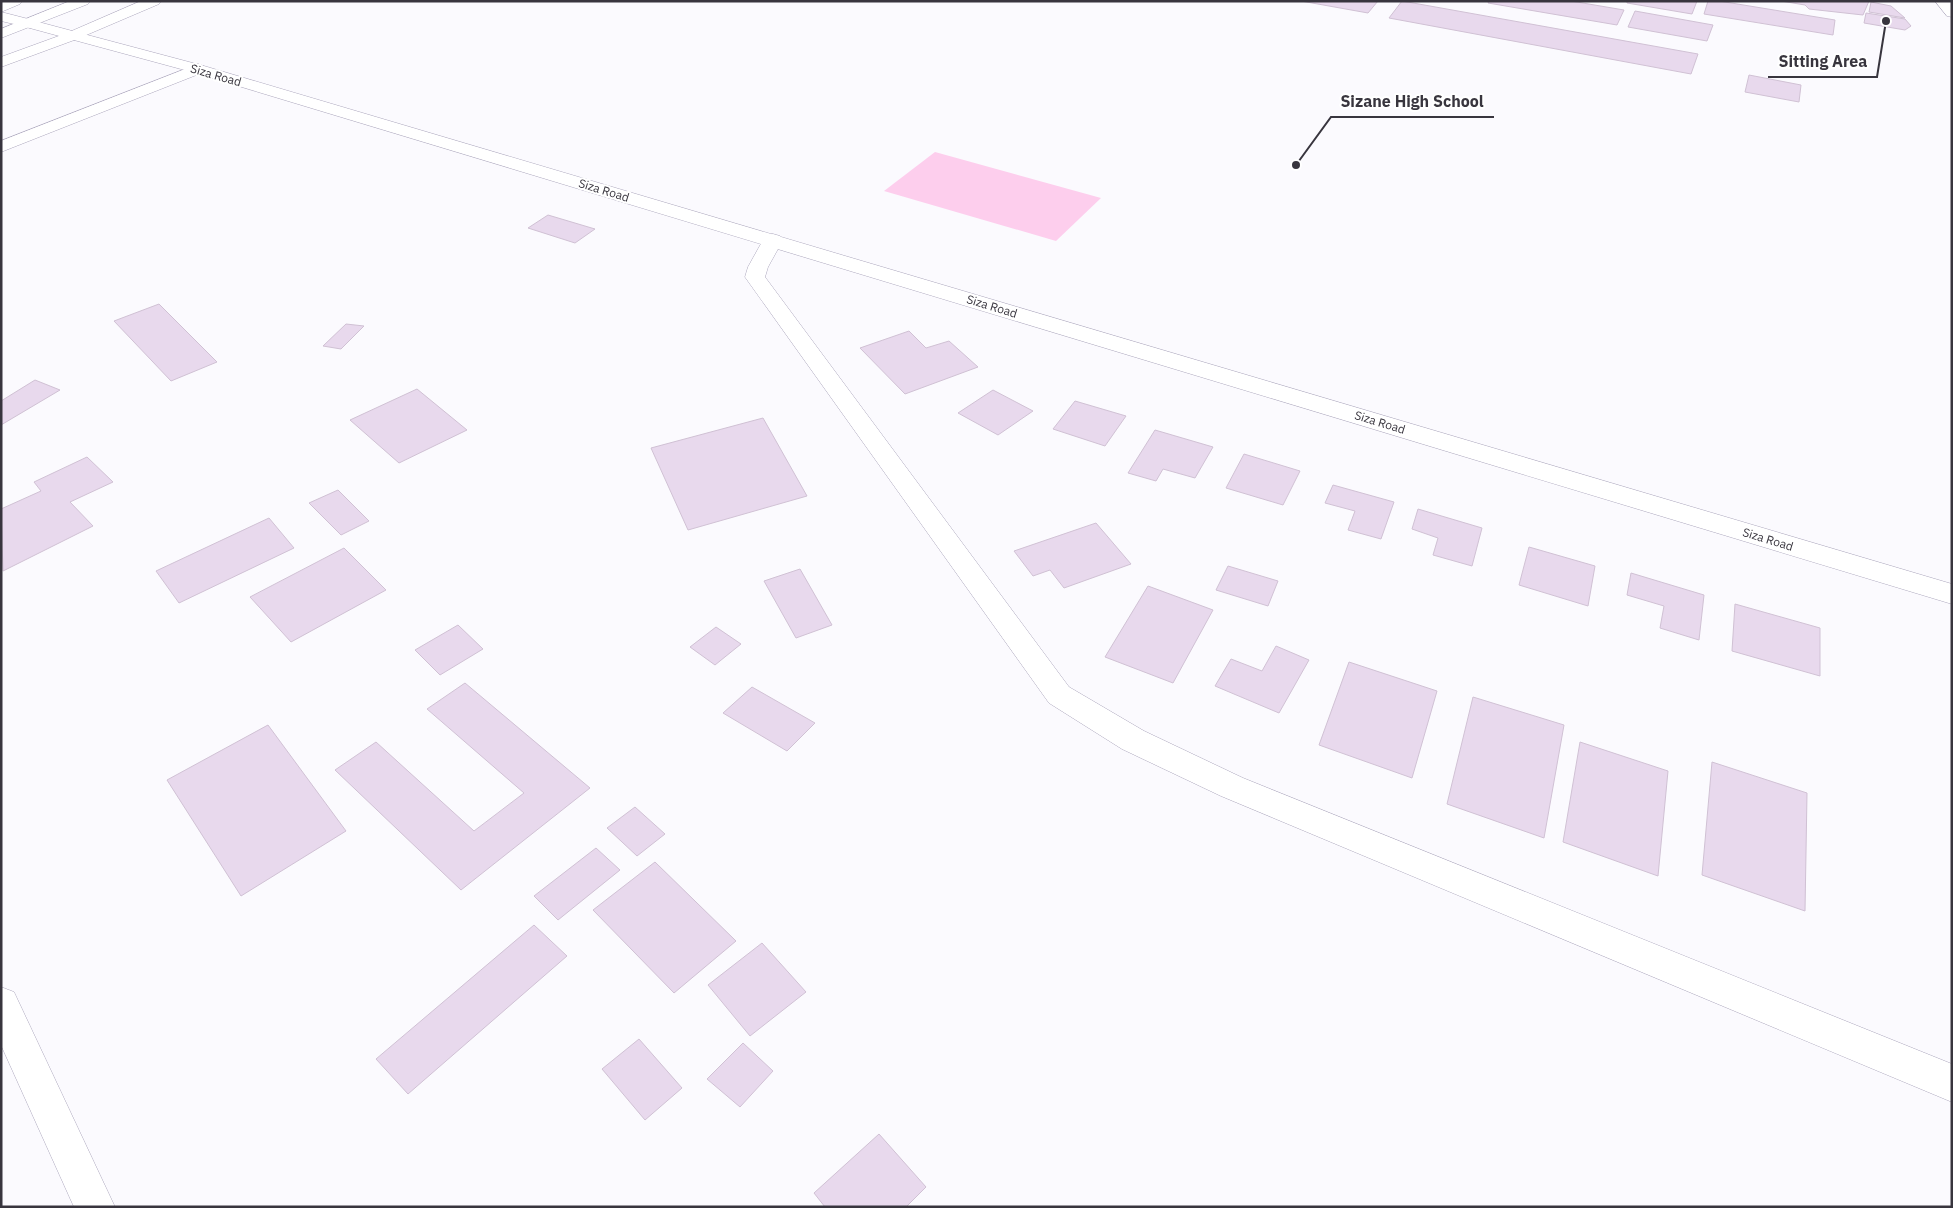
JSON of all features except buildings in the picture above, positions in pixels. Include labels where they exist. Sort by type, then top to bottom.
[{"type":"street","points":[[1,8],[15,1]]},
{"type":"street","points":[[1,34],[31,24],[83,1]]},
{"type":"street","points":[[1,62],[72,36],[154,1]]},
{"type":"street","points":[[1942,1],[1952,13]]},
{"type":"street","name":"Siza Road","points":[[1,16],[198,69],[1952,594]]},
{"type":"street","points":[[1,148],[198,69]]},
{"type":"street","points":[[773,240],[758,267],[755,277],[1059,695],[1133,740],[1232,787],[1952,1083]]},
{"type":"street","points":[[1,1004],[95,1207]]},
{"type":"shaded area","points":[[935,152],[1101,198],[1056,241],[884,191]]},
{"type":"place","name":"Sitting Area","points":[[1886,21]]},
{"type":"place","name":"Sizane High School","points":[[1296,165]]}]
